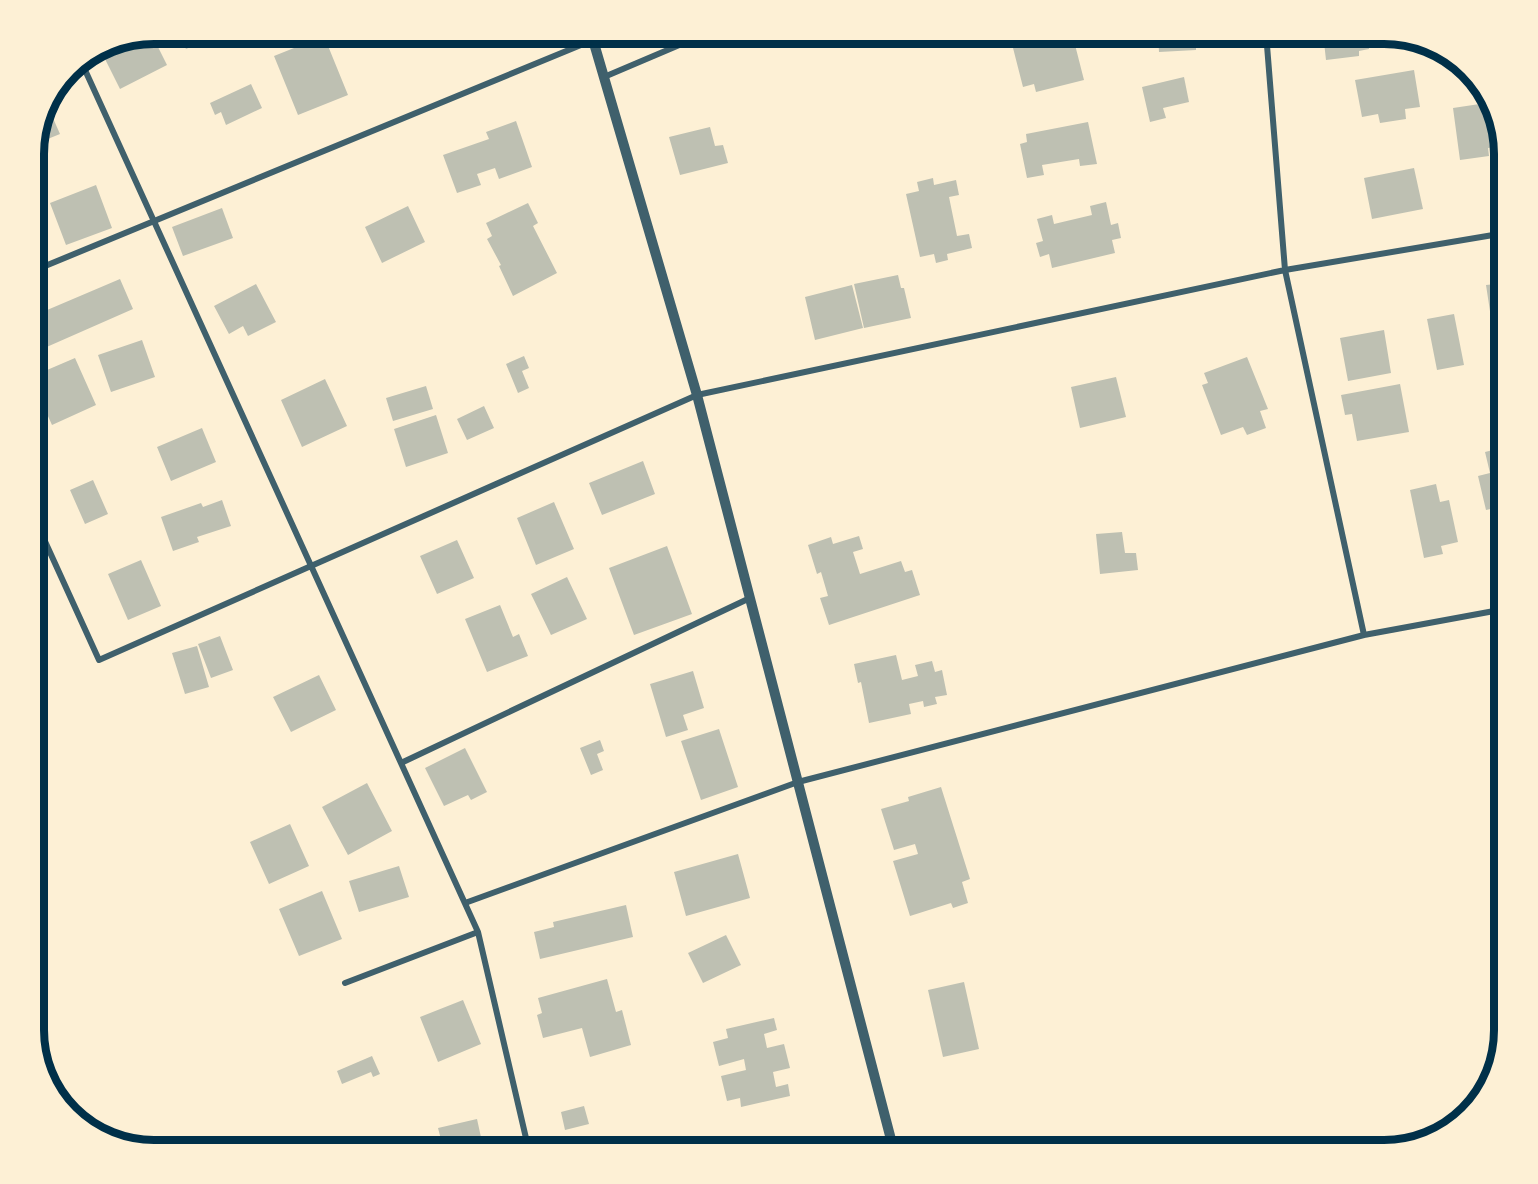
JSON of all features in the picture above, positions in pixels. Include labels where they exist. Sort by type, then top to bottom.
[{"type":"street","points":[[44,266],[575,44]]},
{"type":"street","points":[[594,44],[697,395],[891,1140]]},
{"type":"street","points":[[604,77],[682,44]]},
{"type":"street","points":[[1267,44],[1285,270],[1364,635]]},
{"type":"street","points":[[84,68],[478,932],[526,1140]]},
{"type":"street","points":[[44,539],[99,660],[697,395],[1285,270],[1494,235]]},
{"type":"street","points":[[401,763],[750,598]]},
{"type":"street","points":[[465,903],[798,782],[1364,635],[1494,611]]},
{"type":"street","points":[[345,983],[478,932]]},
{"type":"building","points":[[139,44],[156,44],[167,65],[120,89],[103,56]]},
{"type":"building","points":[[184,44],[197,44],[186,49]]},
{"type":"building","points":[[304,44],[327,44],[348,95],[298,115],[274,56]]},
{"type":"building","points":[[1012,44],[1075,44],[1084,80],[1036,92],[1034,84],[1023,87]]},
{"type":"building","points":[[1159,44],[1196,44],[1196,50],[1159,52]]},
{"type":"building","points":[[1324,44],[1368,44],[1369,49],[1359,51],[1359,56],[1326,60]]},
{"type":"building","points":[[1414,70],[1420,107],[1405,109],[1406,119],[1380,123],[1378,114],[1362,117],[1355,80]]},
{"type":"building","points":[[1184,77],[1189,102],[1163,108],[1166,118],[1150,122],[1142,87]]},
{"type":"building","points":[[251,84],[262,108],[226,125],[221,112],[215,115],[210,103]]},
{"type":"building","points":[[1482,104],[1489,118],[1494,146],[1488,148],[1489,156],[1460,160],[1453,108]]},
{"type":"building","points":[[51,114],[60,134],[45,140]]},
{"type":"building","points":[[516,121],[532,167],[499,179],[495,168],[477,174],[481,185],[457,193],[443,155],[489,139],[486,132]]},
{"type":"building","points":[[1088,122],[1097,164],[1080,166],[1079,159],[1042,165],[1044,175],[1027,178],[1020,144],[1027,142],[1026,134]]},
{"type":"building","points":[[710,127],[715,146],[723,145],[728,163],[680,175],[669,137]]},
{"type":"building","points":[[1414,168],[1423,209],[1372,219],[1364,178]]},
{"type":"building","points":[[933,178],[934,185],[956,180],[959,195],[949,197],[957,236],[969,234],[972,248],[947,254],[948,260],[936,263],[934,254],[920,257],[906,194],[919,191],[917,182]]},
{"type":"building","points":[[96,185],[112,228],[66,245],[50,203]]},
{"type":"building","points":[[1106,202],[1111,225],[1118,223],[1121,238],[1112,240],[1115,253],[1052,268],[1049,254],[1040,257],[1036,243],[1043,241],[1037,219],[1052,215],[1054,224],[1092,215],[1090,206]]},
{"type":"building","points":[[528,203],[538,223],[533,226],[557,273],[513,296],[499,266],[501,265],[487,239],[492,236],[486,223]]},
{"type":"building","points":[[408,206],[425,242],[382,263],[365,227]]},
{"type":"building","points":[[222,208],[233,238],[183,256],[172,227]]},
{"type":"building","points":[[898,275],[901,288],[904,288],[911,318],[864,328],[854,284]]},
{"type":"building","points":[[120,279],[133,309],[44,348],[44,311]]},
{"type":"building","points":[[256,284],[276,322],[248,336],[243,326],[229,334],[214,306]]},
{"type":"building","points":[[1494,284],[1494,337],[1486,285]]},
{"type":"building","points":[[852,285],[863,328],[815,340],[805,297]]},
{"type":"building","points":[[1454,314],[1464,365],[1437,370],[1427,319]]},
{"type":"building","points":[[1384,330],[1391,373],[1348,381],[1340,338]]},
{"type":"building","points":[[142,340],[155,377],[111,392],[98,355]]},
{"type":"building","points":[[524,356],[529,368],[522,371],[529,388],[518,393],[506,364]]},
{"type":"building","points":[[1247,357],[1268,409],[1260,411],[1266,428],[1247,435],[1243,427],[1221,435],[1202,385],[1208,383],[1204,373]]},
{"type":"building","points":[[75,358],[96,405],[52,425],[44,407],[44,371]]},
{"type":"building","points":[[1116,377],[1126,417],[1080,428],[1071,387]]},
{"type":"building","points":[[325,379],[347,426],[302,447],[281,400]]},
{"type":"building","points":[[1400,384],[1409,432],[1357,441],[1352,414],[1345,415],[1341,395]]},
{"type":"building","points":[[426,386],[433,409],[393,421],[386,398]]},
{"type":"building","points":[[484,406],[494,428],[467,440],[457,419]]},
{"type":"building","points":[[436,415],[448,453],[406,467],[394,429]]},
{"type":"building","points":[[202,428],[216,462],[171,481],[157,447]]},
{"type":"building","points":[[1494,450],[1494,508],[1486,510],[1478,476],[1490,473],[1485,452]]},
{"type":"building","points":[[643,461],[655,494],[602,515],[589,483]]},
{"type":"building","points":[[93,480],[108,514],[85,524],[70,490]]},
{"type":"building","points":[[1436,484],[1440,502],[1449,500],[1458,542],[1441,546],[1443,554],[1424,558],[1410,490]]},
{"type":"building","points":[[222,500],[231,526],[197,537],[199,542],[173,551],[161,517],[201,503],[203,507]]},
{"type":"building","points":[[554,502],[574,549],[536,565],[517,518]]},
{"type":"building","points":[[1122,532],[1125,553],[1136,553],[1138,570],[1100,574],[1096,534]]},
{"type":"building","points":[[859,536],[863,549],[853,552],[860,574],[901,561],[905,572],[912,570],[920,595],[829,625],[820,598],[828,596],[821,572],[817,574],[808,545],[831,537],[833,544]]},
{"type":"building","points":[[457,540],[474,578],[437,594],[420,556]]},
{"type":"building","points":[[667,546],[692,614],[634,635],[609,568]]},
{"type":"building","points":[[141,560],[161,606],[128,620],[108,574]]},
{"type":"building","points":[[567,577],[587,619],[551,635],[531,594]]},
{"type":"building","points":[[500,605],[513,637],[519,634],[528,656],[487,672],[465,619]]},
{"type":"building","points":[[220,636],[233,670],[211,678],[198,644]]},
{"type":"building","points":[[197,646],[209,687],[185,694],[172,653]]},
{"type":"building","points":[[896,655],[902,680],[918,676],[915,665],[932,661],[935,672],[942,670],[947,695],[935,697],[937,704],[924,707],[923,701],[909,704],[911,714],[869,723],[861,682],[858,683],[854,664]]},
{"type":"building","points":[[693,671],[704,708],[683,715],[688,730],[666,737],[650,684]]},
{"type":"building","points":[[319,675],[336,710],[291,732],[273,697]]},
{"type":"building","points":[[719,729],[738,787],[701,800],[681,741]]},
{"type":"building","points":[[600,740],[604,751],[597,754],[603,770],[591,775],[580,748]]},
{"type":"building","points":[[465,748],[487,792],[471,800],[468,795],[444,806],[425,768]]},
{"type":"building","points":[[367,783],[392,831],[348,855],[322,807]]},
{"type":"building","points":[[941,787],[970,879],[962,882],[968,903],[953,908],[951,903],[910,916],[893,861],[918,854],[915,844],[894,850],[881,809],[909,801],[908,797]]},
{"type":"building","points":[[290,824],[309,866],[269,884],[250,842]]},
{"type":"building","points":[[738,854],[750,898],[686,916],[674,872]]},
{"type":"building","points":[[399,866],[409,897],[359,912],[349,881]]},
{"type":"building","points":[[322,891],[342,939],[299,956],[279,909]]},
{"type":"building","points":[[626,905],[633,937],[540,959],[534,932],[554,927],[553,922]]},
{"type":"building","points":[[726,935],[741,965],[703,983],[688,953]]},
{"type":"building","points":[[607,979],[616,1012],[622,1010],[631,1045],[590,1057],[582,1028],[543,1038],[537,1015],[542,1013],[538,998]]},
{"type":"building","points":[[964,982],[979,1049],[943,1057],[928,990]]},
{"type":"building","points":[[463,1000],[481,1044],[438,1062],[420,1017]]},
{"type":"building","points":[[774,1018],[777,1030],[764,1034],[767,1048],[784,1044],[790,1068],[773,1072],[776,1087],[788,1084],[790,1096],[741,1107],[740,1098],[727,1101],[721,1076],[746,1070],[744,1059],[719,1066],[713,1042],[728,1038],[726,1029]]},
{"type":"building","points":[[372,1056],[380,1074],[373,1077],[371,1072],[342,1084],[337,1071]]},
{"type":"building","points":[[584,1106],[589,1124],[565,1130],[561,1112]]},
{"type":"building","points":[[477,1119],[482,1140],[441,1140],[438,1128]]},
{"type":"building","points":[[797,1136],[798,1140],[780,1140]]}]
